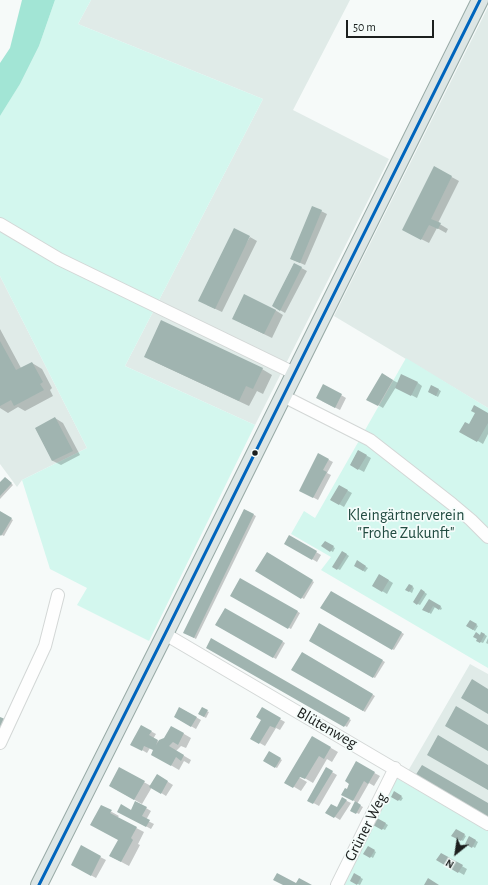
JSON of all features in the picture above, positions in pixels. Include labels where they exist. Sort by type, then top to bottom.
[{"type":"main road","points":[[39,885],[480,0]]},
{"type":"street","points":[[0,224],[60,259],[294,373]]},
{"type":"street","points":[[283,396],[370,440],[452,504],[488,537]]},
{"type":"street","points":[[0,743],[45,646],[58,595]]},
{"type":"street","name":"Blütenweg","points":[[165,634],[488,824]]},
{"type":"street","name":"Grüner Weg","points":[[337,885],[395,768]]},
{"type":"shaded area","points":[[22,0],[55,0],[39,46],[20,84],[0,116],[0,63],[10,48]]},
{"type":"shaded area","points":[[91,0],[350,0],[293,110],[389,159],[255,425],[125,366],[263,99],[78,24]]},
{"type":"shaded area","points":[[488,7],[488,408],[334,316]]},
{"type":"shaded area","points":[[0,276],[87,448],[22,480],[17,487],[0,464]]},
{"type":"shaded area","points":[[470,664],[488,674],[488,818],[408,771]]},
{"type":"green space","points":[[55,0],[91,0],[78,24],[263,99],[125,366],[255,425],[149,641],[77,605],[87,588],[50,569],[22,480],[87,448],[0,276],[0,116],[20,84],[39,46]]},
{"type":"green space","name":"Kleingärtnerverein \"Frohe Zukunft\"","points":[[406,358],[488,408],[488,668],[321,570],[331,557],[291,534],[304,511],[315,518]]},
{"type":"green space","points":[[393,776],[488,831],[488,885],[340,885]]},
{"type":"building","points":[[434,166],[452,176],[431,219],[441,223],[438,229],[429,225],[421,240],[402,230]]},
{"type":"building","points":[[312,206],[322,210],[300,263],[290,259]]},
{"type":"building","points":[[234,228],[250,236],[215,309],[198,301]]},
{"type":"building","points":[[294,263],[302,267],[280,311],[272,306]]},
{"type":"building","points":[[244,294],[276,310],[264,334],[232,319]]},
{"type":"building","points":[[161,320],[263,368],[253,389],[246,386],[239,401],[144,357]]},
{"type":"building","points":[[0,341],[16,370],[32,362],[43,382],[40,384],[44,390],[14,406],[11,400],[0,406]]},
{"type":"building","points":[[382,373],[393,380],[378,406],[366,400]]},
{"type":"building","points":[[401,374],[418,382],[411,396],[395,388]]},
{"type":"building","points":[[323,384],[342,394],[335,408],[316,398]]},
{"type":"building","points":[[431,385],[439,389],[436,396],[428,392]]},
{"type":"building","points":[[474,405],[488,413],[488,423],[477,442],[459,432],[465,422],[469,424],[475,413],[471,411]]},
{"type":"building","points":[[55,417],[73,451],[52,461],[35,428]]},
{"type":"building","points":[[358,450],[367,455],[358,470],[350,465]]},
{"type":"building","points":[[318,453],[329,459],[323,470],[327,472],[313,498],[299,491]]},
{"type":"building","points":[[5,477],[12,483],[0,496],[0,482]]},
{"type":"building","points":[[339,485],[348,490],[339,505],[330,500]]},
{"type":"building","points":[[244,509],[254,514],[194,638],[183,633]]},
{"type":"building","points":[[0,511],[12,518],[1,536],[0,535]]},
{"type":"building","points":[[289,535],[317,551],[312,560],[284,544]]},
{"type":"building","points":[[325,541],[334,546],[330,552],[321,546]]},
{"type":"building","points":[[342,551],[347,554],[337,570],[332,567]]},
{"type":"building","points":[[267,552],[313,580],[301,599],[255,571]]},
{"type":"building","points":[[357,560],[366,566],[363,571],[354,566]]},
{"type":"building","points":[[379,574],[389,580],[382,592],[372,586]]},
{"type":"building","points":[[240,578],[298,611],[288,629],[230,596]]},
{"type":"building","points":[[409,584],[413,586],[409,592],[405,590]]},
{"type":"building","points":[[421,589],[425,592],[417,605],[413,602]]},
{"type":"building","points":[[331,591],[402,632],[392,650],[320,608]]},
{"type":"building","points":[[429,599],[441,606],[439,610],[433,606],[429,613],[422,610]]},
{"type":"building","points":[[225,608],[283,641],[273,658],[215,625]]},
{"type":"building","points":[[470,620],[477,624],[473,630],[466,626]]},
{"type":"building","points":[[319,623],[383,660],[373,678],[309,641]]},
{"type":"building","points":[[476,632],[480,635],[481,632],[485,634],[480,643],[473,637]]},
{"type":"building","points":[[211,638],[350,718],[344,727],[206,648]]},
{"type":"building","points":[[302,652],[373,694],[363,711],[291,670]]},
{"type":"building","points":[[472,679],[488,689],[488,714],[461,698]]},
{"type":"building","points":[[456,706],[488,725],[488,751],[445,726]]},
{"type":"building","points":[[179,707],[197,717],[191,727],[174,717]]},
{"type":"building","points":[[202,707],[208,710],[204,717],[198,714]]},
{"type":"building","points":[[262,707],[281,718],[275,728],[270,726],[259,744],[250,739],[261,720],[256,717]]},
{"type":"building","points":[[0,717],[5,719],[0,729]]},
{"type":"building","points":[[141,725],[152,731],[149,735],[158,740],[156,745],[159,740],[164,738],[171,726],[184,733],[178,745],[173,742],[169,746],[184,755],[181,761],[176,757],[171,766],[151,755],[153,750],[144,746],[142,751],[130,745]]},
{"type":"building","points":[[438,735],[488,765],[488,790],[427,755]]},
{"type":"building","points":[[312,736],[331,747],[324,759],[319,756],[305,779],[300,777],[293,788],[284,783]]},
{"type":"building","points":[[269,751],[281,758],[275,768],[263,761]]},
{"type":"building","points":[[356,761],[375,772],[368,784],[364,781],[353,801],[341,795],[345,788],[347,789],[349,784],[345,781]]},
{"type":"building","points":[[422,765],[488,803],[488,818],[415,776]]},
{"type":"building","points":[[119,767],[145,781],[134,800],[109,786]]},
{"type":"building","points":[[326,767],[333,771],[313,804],[307,801]]},
{"type":"building","points":[[157,774],[168,781],[161,794],[149,787]]},
{"type":"building","points":[[394,791],[402,796],[398,801],[391,797]]},
{"type":"building","points":[[342,797],[347,800],[334,818],[325,813],[331,804],[337,807]]},
{"type":"building","points":[[135,801],[147,807],[142,816],[150,820],[146,827],[117,812],[121,804],[131,810]]},
{"type":"building","points":[[355,801],[361,805],[356,814],[350,811]]},
{"type":"building","points":[[101,805],[112,810],[110,813],[137,827],[131,838],[133,840],[121,862],[109,856],[118,840],[90,825]]},
{"type":"building","points":[[377,818],[386,823],[382,830],[373,825]]},
{"type":"building","points":[[456,829],[465,834],[461,841],[451,836]]},
{"type":"building","points":[[469,836],[476,840],[472,848],[465,844]]},
{"type":"building","points":[[81,845],[101,856],[91,876],[71,865]]},
{"type":"building","points":[[368,846],[375,850],[370,858],[363,854]]},
{"type":"building","points":[[441,853],[463,865],[458,873],[436,860]]},
{"type":"building","points":[[277,873],[296,883],[299,878],[312,885],[283,885],[273,880]]},
{"type":"building","points":[[354,873],[361,877],[357,885],[350,881]]},
{"type":"building","points":[[428,878],[439,885],[424,885]]},
{"type":"transit line","points":[[39,885],[480,0]]}]
